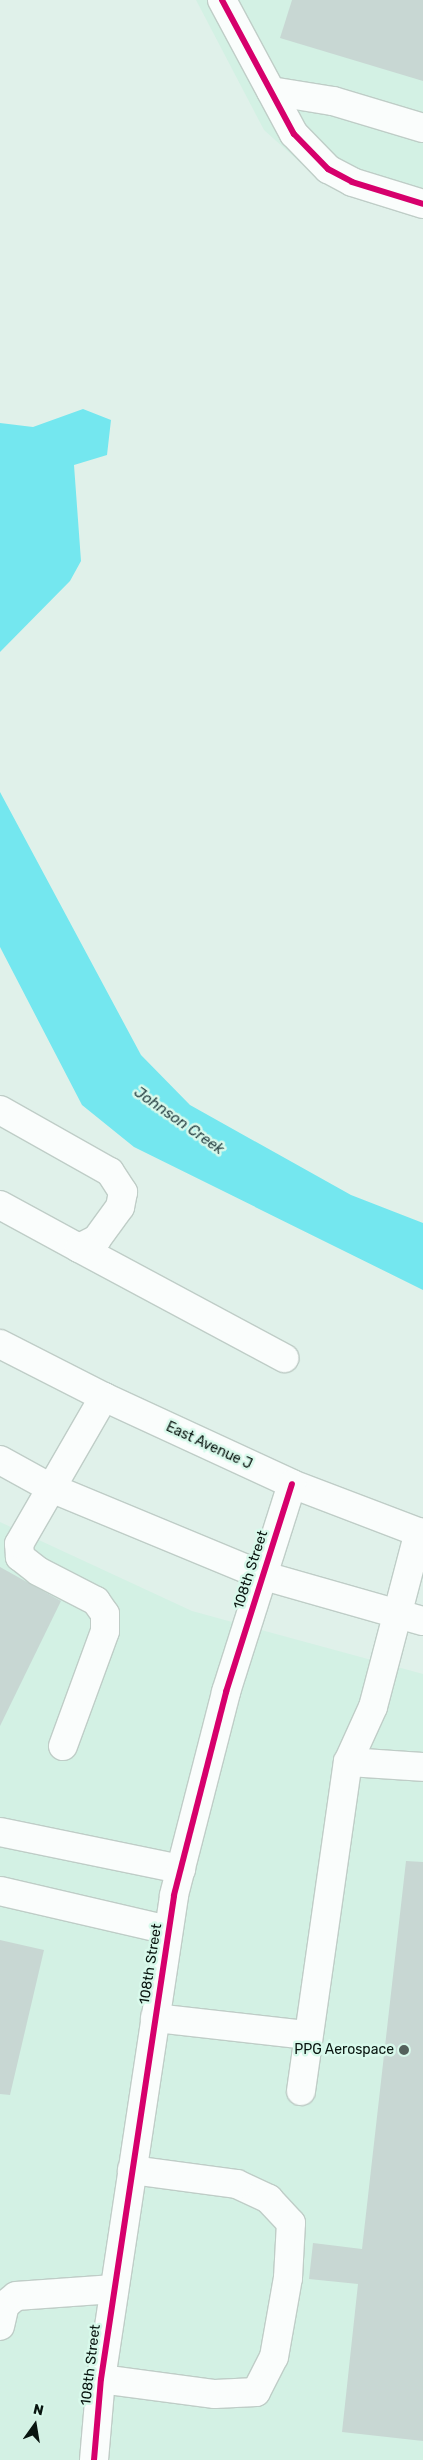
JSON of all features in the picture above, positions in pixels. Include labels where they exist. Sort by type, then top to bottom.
[{"type":"street","points":[[222,0],[294,134],[328,169],[352,182],[423,204]]},
{"type":"street","points":[[271,91],[333,101],[423,128]]},
{"type":"street","points":[[0,1110],[110,1172],[123,1192],[120,1207],[97,1239],[79,1248]]},
{"type":"street","points":[[0,1205],[284,1358]]},
{"type":"street","name":"East Avenue J","points":[[0,1344],[104,1397],[292,1484],[421,1533]]},
{"type":"street","points":[[63,1746],[105,1631],[106,1614],[96,1601],[38,1571],[20,1557],[19,1544],[104,1397]]},
{"type":"street","points":[[0,1460],[51,1488],[261,1575],[410,1617]]},
{"type":"street","name":"108th Street","points":[[94,2460],[101,2379],[168,1930],[181,1869],[261,1575],[292,1484]]},
{"type":"street","points":[[301,2091],[348,1762],[410,1617],[421,1533]]},
{"type":"street","points":[[348,1762],[423,1767]]},
{"type":"street","points":[[0,1832],[181,1869]]},
{"type":"street","points":[[0,1891],[168,1930]]},
{"type":"street","points":[[155,2018],[308,2035]]},
{"type":"street","points":[[101,2379],[215,2394],[256,2392],[274,2357],[288,2278],[291,2223],[269,2199],[237,2184],[132,2170]]},
{"type":"street","points":[[0,2326],[5,2305],[16,2296],[114,2289]]},
{"type":"shaded area","points":[[196,0],[423,0],[423,214],[323,183],[264,130]]},
{"type":"shaded area","points":[[0,1522],[192,1611],[423,1674],[423,2460],[0,2460]]},
{"type":"water","points":[[83,409],[111,420],[107,455],[74,465],[81,561],[70,581],[0,652],[0,423],[33,427]]},
{"type":"water","name":"Johnson Creek","points":[[0,792],[141,1055],[190,1105],[351,1195],[423,1223],[423,1290],[134,1147],[82,1105],[0,947]]},
{"type":"building","points":[[292,0],[423,0],[423,81],[280,38]]},
{"type":"building","points":[[0,1567],[61,1601],[0,1726]]},
{"type":"building","name":"PPG Aerospace","points":[[406,1861],[423,1862],[423,2441],[342,2432],[358,2284],[309,2279],[313,2243],[362,2249]]},
{"type":"building","points":[[0,1940],[44,1950],[10,2095],[0,2094]]},
{"type":"cycle path","points":[[222,0],[294,134],[328,169],[352,182],[423,204]]},
{"type":"cycle path","points":[[94,2460],[101,2379],[174,1895],[226,1692],[292,1484]]},
{"type":"place","name":"PPG Aerospace","points":[[404,2050]]}]
